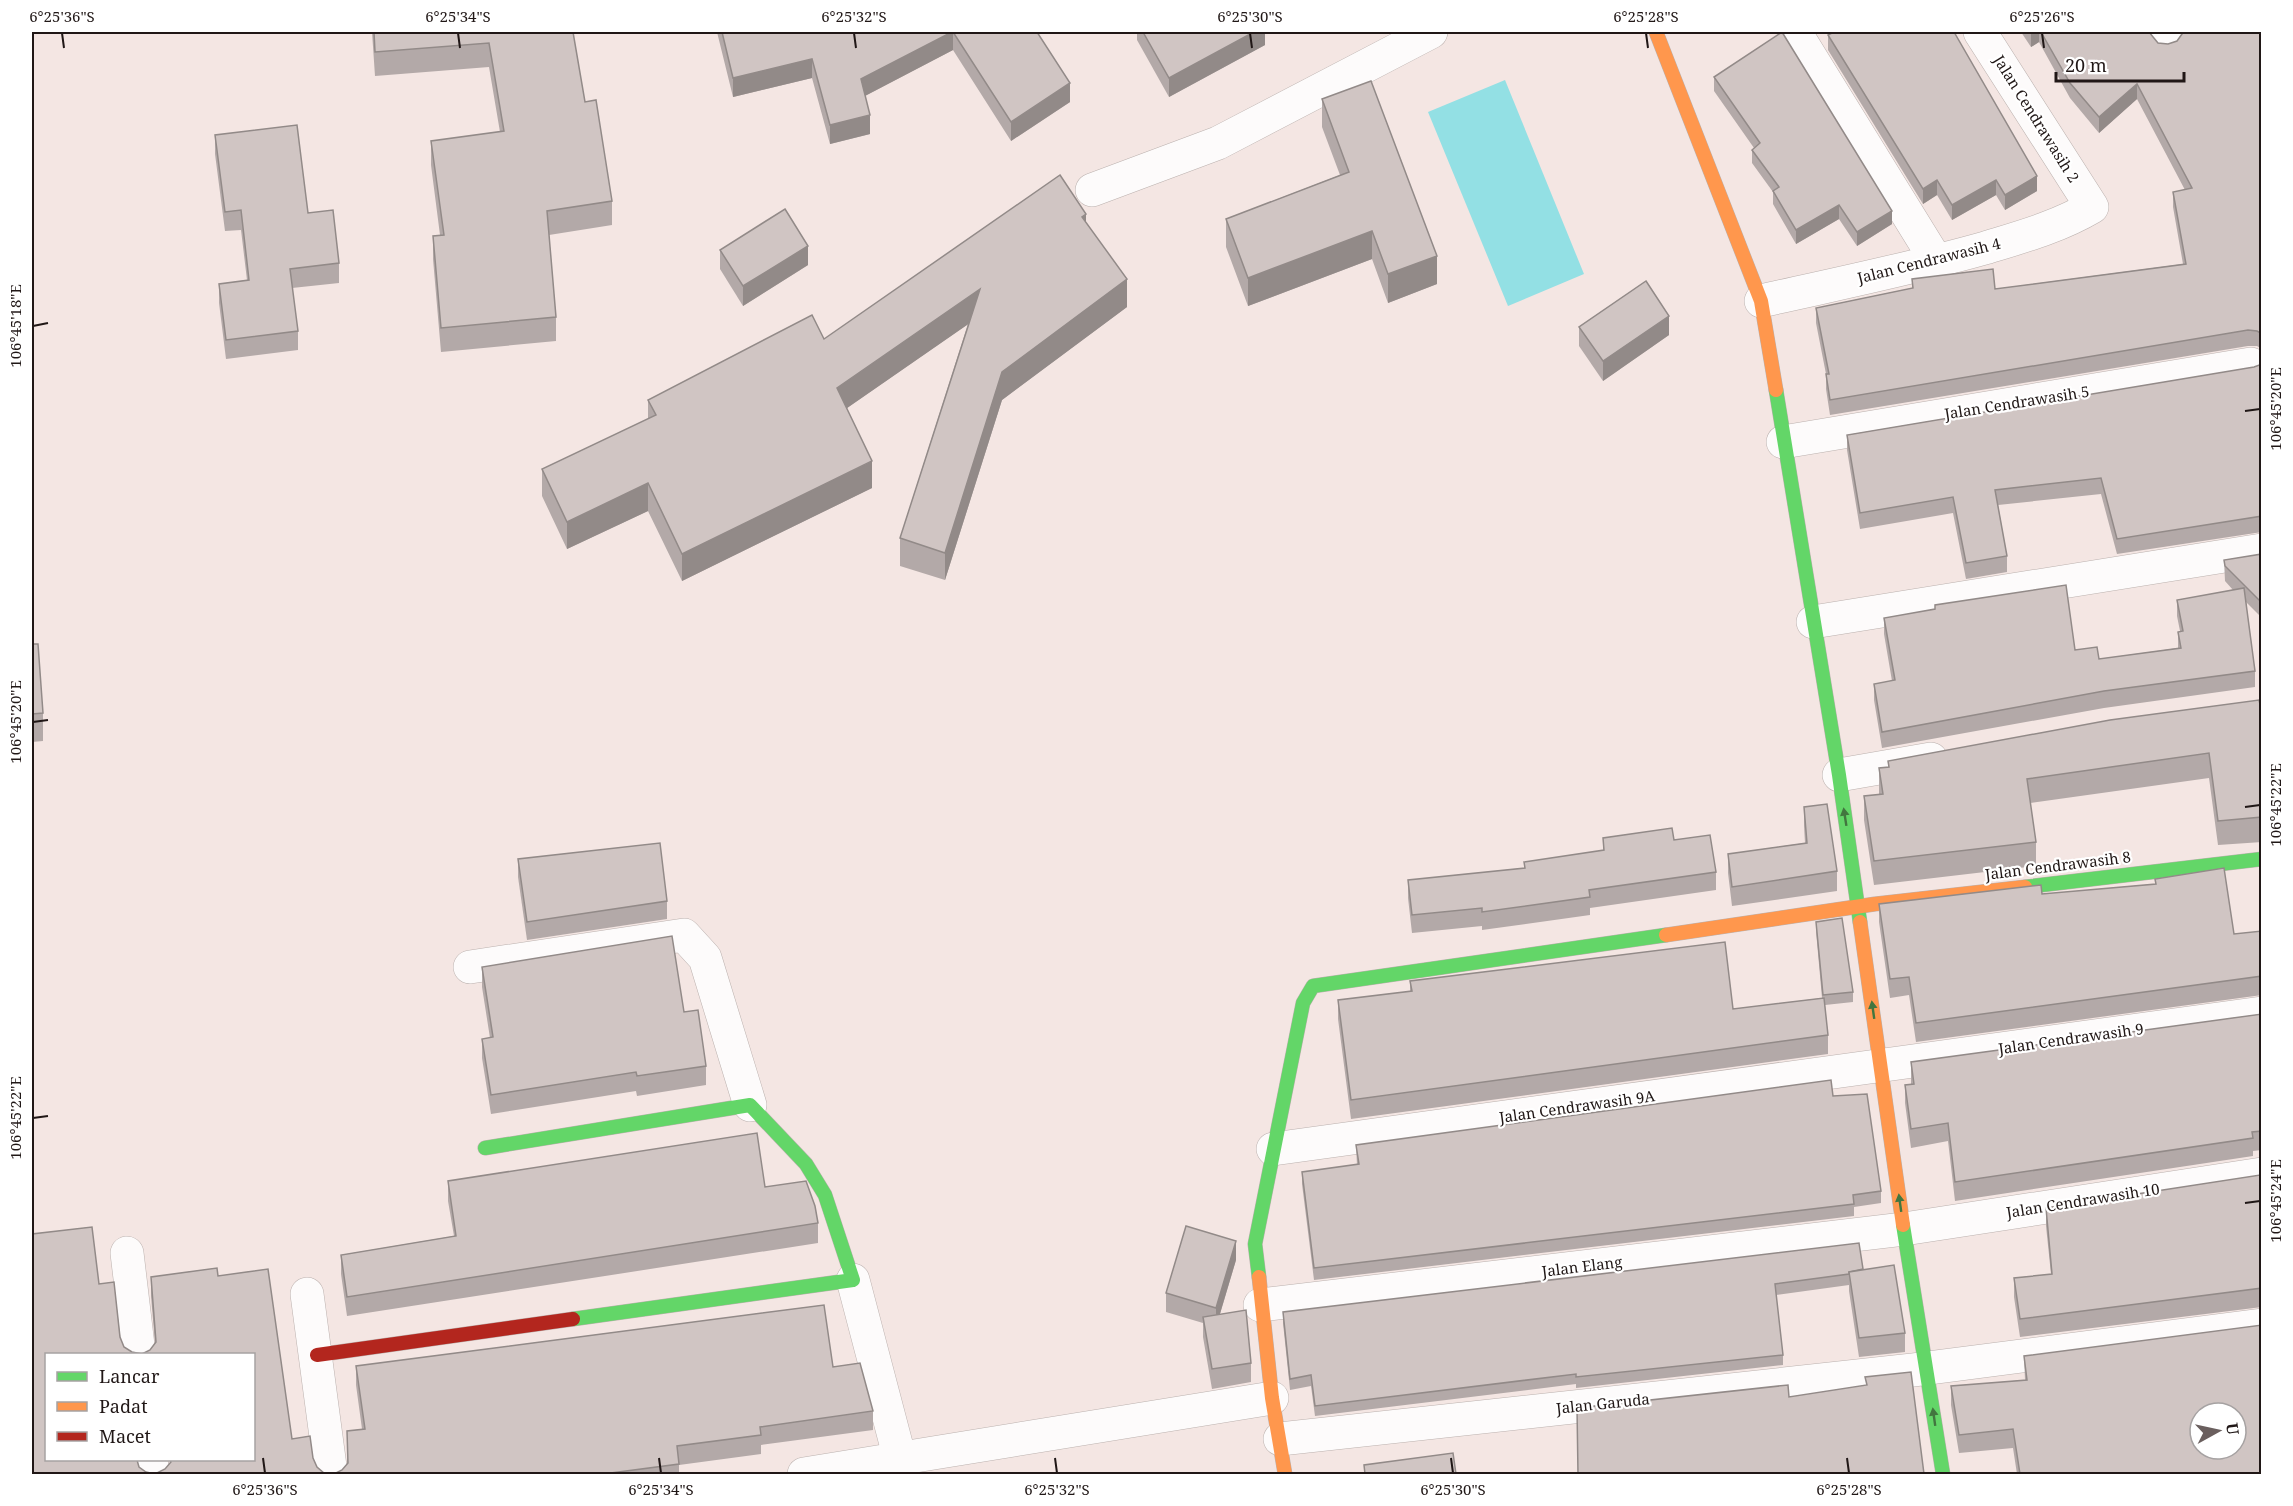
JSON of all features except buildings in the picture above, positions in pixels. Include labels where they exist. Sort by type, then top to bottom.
[{"type":"street","points":[[1092,190],[1218,143],[1431,32]]},
{"type":"street","points":[[1656,32],[1761,301],[1839,776],[1904,1229],[1943,1474]]},
{"type":"street","points":[[1795,32],[1937,262]]},
{"type":"street","name":"Jalan Cendrawasih 2","points":[[1980,32],[2092,207]]},
{"type":"street","name":"Jalan Cendrawasih 4","points":[[1761,301],[1937,262],[2070,220],[2092,207]]},
{"type":"street","name":"Jalan Cendrawasih 5","points":[[1783,442],[2251,364]]},
{"type":"street","points":[[1814,622],[2262,550]]},
{"type":"street","points":[[1839,776],[1955,754]]},
{"type":"street","name":"Jalan Cendrawasih 8","points":[[1273,1149],[1303,1003],[1313,986],[1858,907],[2262,859]]},
{"type":"street","points":[[470,967],[684,935],[705,958],[750,1105],[806,1164],[825,1195],[853,1280],[900,1459]]},
{"type":"street","name":"Jalan Cendrawasih 9","points":[[1881,1064],[2262,1013]]},
{"type":"street","name":"Jalan Cendrawasih 9A","points":[[1273,1149],[1881,1064]]},
{"type":"street","points":[[485,1148],[750,1105]]},
{"type":"street","points":[[1273,1149],[1255,1244],[1272,1398],[1285,1474]]},
{"type":"street","name":"Jalan Cendrawasih 10","points":[[1904,1229],[2262,1174]]},
{"type":"street","name":"Jalan Elang","points":[[1260,1305],[1904,1229]]},
{"type":"street","points":[[127,1254],[139,1353]]},
{"type":"street","points":[[317,1355],[853,1280]]},
{"type":"street","points":[[307,1294],[317,1355],[331,1474]]},
{"type":"street","name":"Jalan Garuda","points":[[1280,1439],[1927,1368],[2262,1325]]},
{"type":"street","points":[[804,1474],[1272,1398]]},
{"type":"water","points":[[1505,80],[1584,274],[1508,306],[1428,112]]},
{"type":"traffic: fast","points":[[1776,390],[1839,775],[1860,922]]},
{"type":"traffic: fast","points":[[2025,887],[2262,859]]},
{"type":"traffic: fast","points":[[1259,1277],[1255,1244],[1303,1003],[1313,986],[1666,935]]},
{"type":"traffic: fast","points":[[485,1148],[750,1105],[806,1164],[825,1195],[853,1280],[573,1319]]},
{"type":"traffic: fast","points":[[1903,1225],[1943,1474]]},
{"type":"traffic: slow","points":[[1656,32],[1761,301],[1776,390]]},
{"type":"traffic: slow","points":[[1666,935],[1875,904],[2025,887]]},
{"type":"traffic: slow","points":[[1860,922],[1903,1225]]},
{"type":"traffic: slow","points":[[1259,1277],[1272,1398],[1285,1474]]},
{"type":"traffic: jam","points":[[317,1355],[573,1319]]}]
